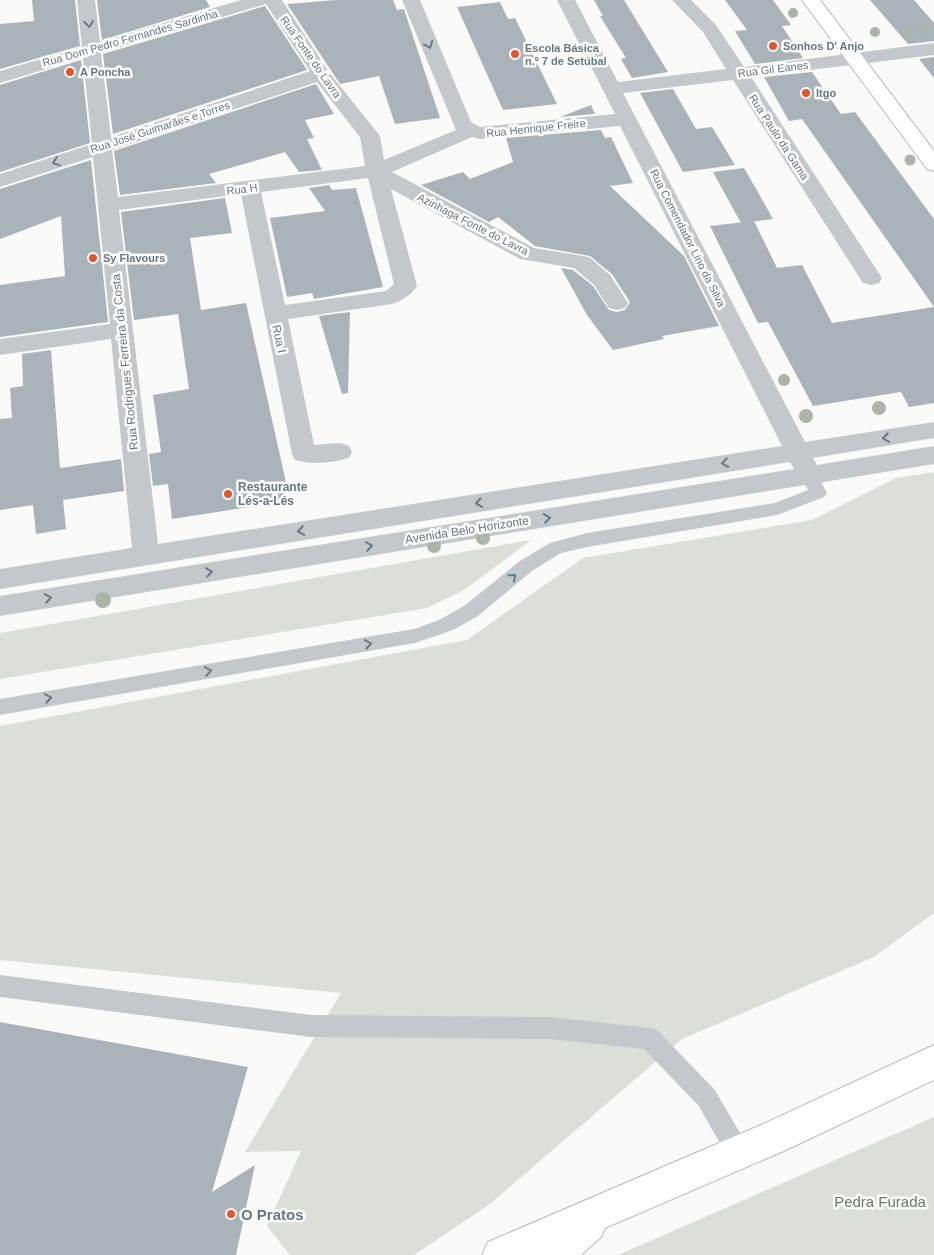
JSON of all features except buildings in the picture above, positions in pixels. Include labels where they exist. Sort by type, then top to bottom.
[{"type":"main road","points":[[811,0],[934,165]]},
{"type":"main road","points":[[501,1255],[603,1209],[740,1153],[886,1087],[934,1062]]},
{"type":"main road","points":[[554,1255],[603,1209]]},
{"type":"street","name":"Rua Rodrigues Ferreira da Costa","points":[[86,0],[146,556]]},
{"type":"street","name":"Rua Dom Pedro Fernandes Sardinha","points":[[0,77],[260,0]]},
{"type":"street","name":"Rua Fonte do Lavra","points":[[273,0],[321,74],[370,136],[376,171]]},
{"type":"street","name":"Rua Henrique Freire","points":[[411,0],[462,125],[469,131],[480,133],[627,119]]},
{"type":"street","name":"Rua Comendador Lino da Silva","points":[[566,0],[809,475]]},
{"type":"street","name":"Rua Paulo da Gama","points":[[681,0],[710,29],[871,278]]},
{"type":"street","name":"Rua Gil Eanes","points":[[611,89],[934,49]]},
{"type":"street","name":"Rua José Guimarães e Torres","points":[[0,181],[321,74]]},
{"type":"street","name":"Rua H","points":[[108,205],[376,171],[450,141],[469,131]]},
{"type":"street","name":"Azinhaga Fonte do Lavra","points":[[376,171],[425,200],[528,254],[581,262],[602,280],[617,303]]},
{"type":"street","points":[[274,314],[392,297],[406,286],[376,171]]},
{"type":"street","name":"Rua I","points":[[250,188],[274,314],[304,454],[340,452]]},
{"type":"street","points":[[0,347],[122,330]]},
{"type":"street","name":"Avenida Belo Horizonte","points":[[0,579],[934,430]]},
{"type":"street","name":"Avenida Belo Horizonte","points":[[0,606],[934,455]]},
{"type":"lane","points":[[0,707],[415,636],[446,625],[471,611],[526,566],[556,548],[587,540],[776,509],[818,493],[809,475]]},
{"type":"lane","points":[[0,986],[311,1026],[550,1028],[650,1039],[706,1097],[740,1153]]},
{"type":"green space","points":[[934,472],[934,913],[874,957],[682,1039],[490,1204],[414,1255],[290,1255],[267,1226],[301,1151],[245,1152],[341,993],[0,960],[0,726],[467,640],[583,558],[812,520],[896,478]]},
{"type":"green space","points":[[531,540],[464,590],[427,608],[0,679],[0,633]]},
{"type":"green space","name":"Pedra Furada","points":[[934,1117],[934,1255],[618,1255]]},
{"type":"place","name":"Sonhos D' Anjo","points":[[773,46]]},
{"type":"place","name":"Escola Básica n.º 7 de Setúbal","points":[[515,54]]},
{"type":"place","name":"A Poncha","points":[[70,72]]},
{"type":"place","name":"Itgo","points":[[806,93]]},
{"type":"place","name":"Sy Flavours","points":[[93,258]]},
{"type":"place","name":"Restaurante Lés-a-Lés","points":[[228,494]]},
{"type":"place","name":"O Pratos","points":[[231,1214]]}]
